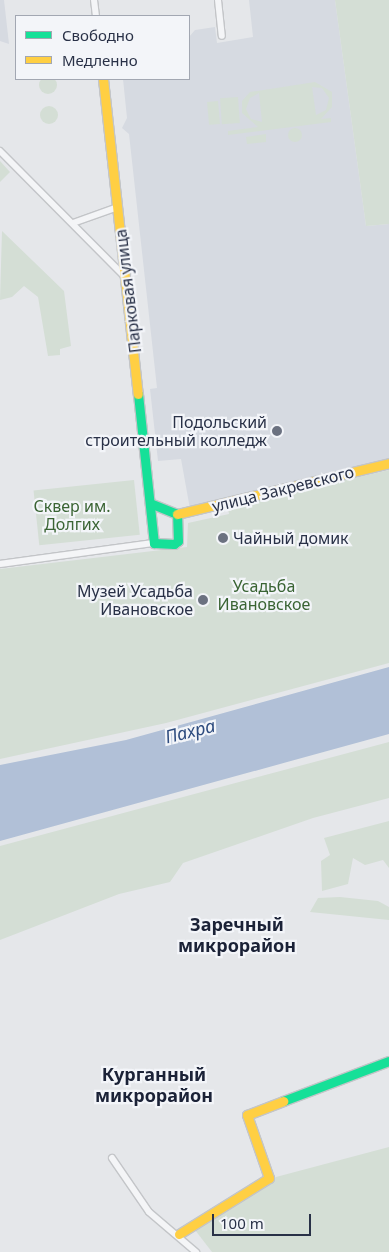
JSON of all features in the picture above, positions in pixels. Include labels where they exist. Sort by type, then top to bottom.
[{"type":"street","points":[[94,0],[96,15]]},
{"type":"street","points":[[218,0],[222,36]]},
{"type":"street","name":"Парковая улица","points":[[103,80],[127,279],[154,543]]},
{"type":"street","points":[[0,151],[127,279]]},
{"type":"street","points":[[73,223],[118,208]]},
{"type":"street","name":"улица Закревского","points":[[177,514],[389,463]]},
{"type":"street","points":[[0,564],[178,541],[177,514],[150,502]]},
{"type":"street","points":[[179,1234],[268,1178],[247,1115],[389,1061]]},
{"type":"street","points":[[112,1158],[149,1212],[179,1234],[196,1252]]},
{"type":"shaded area","points":[[0,0],[4,0],[9,44],[0,41]]},
{"type":"shaded area","points":[[249,0],[335,0],[366,226],[389,224],[389,459],[190,509],[181,459],[158,461],[150,389],[157,388],[129,134],[122,128],[127,118],[123,80],[190,80],[190,36],[195,30],[215,27],[217,43],[253,37]]},
{"type":"green space","points":[[335,0],[389,0],[389,224],[366,226]]},
{"type":"green space","points":[[41,80],[55,80],[57,85],[54,91],[48,94],[42,91],[39,85]]},
{"type":"green space","points":[[315,82],[332,92],[332,107],[321,119],[331,118],[331,122],[228,135],[228,131],[258,127],[242,113],[242,101],[250,92]],"holes":[[[312,87],[322,88],[329,98],[326,110],[316,115]],[[259,93],[262,122],[251,119],[246,109],[250,98]]]},
{"type":"green space","points":[[238,97],[240,123],[222,124],[220,98]]},
{"type":"green space","points":[[218,101],[220,124],[209,125],[207,102]]},
{"type":"green space","points":[[49,106],[55,109],[58,115],[55,121],[49,124],[43,121],[40,115],[43,109]]},
{"type":"green space","points":[[292,128],[298,128],[302,135],[298,142],[292,142],[288,138],[288,132]]},
{"type":"green space","points":[[266,134],[266,142],[247,144],[246,137]]},
{"type":"green space","points":[[0,161],[10,172],[0,182]]},
{"type":"green space","points":[[2,231],[64,291],[71,346],[60,349],[60,355],[48,356],[38,297],[24,286],[12,297],[0,300]]},
{"type":"green space","name":"Усадьба Ивановское","points":[[389,470],[389,663],[166,723],[0,759],[0,569],[187,547],[188,523],[229,514],[228,507]]},
{"type":"green space","name":"Сквер им. Долгих","points":[[134,480],[140,535],[39,545],[34,491]]},
{"type":"green space","points":[[389,742],[389,798],[313,818],[183,863],[170,882],[119,894],[0,940],[0,846]]},
{"type":"green space","points":[[389,821],[389,868],[383,860],[365,865],[353,858],[348,884],[322,891],[321,861],[330,855],[324,838]]},
{"type":"green space","points":[[340,897],[378,901],[389,907],[389,920],[310,912],[318,898]]},
{"type":"green space","points":[[389,1147],[389,1252],[212,1252],[195,1230],[276,1177]]},
{"type":"water","name":"Пахра","points":[[389,667],[389,734],[0,841],[0,765],[126,740]]},
{"type":"traffic: fast","points":[[138,394],[154,543],[174,544],[178,541],[177,514],[150,503]]},
{"type":"traffic: fast","points":[[283,1101],[389,1061]]},
{"type":"traffic: slow","points":[[103,80],[138,394]]},
{"type":"traffic: slow","points":[[177,514],[389,463]]},
{"type":"traffic: slow","points":[[179,1234],[269,1178],[247,1115],[283,1101]]},
{"type":"place","name":"Подольский строительный колледж","points":[[277,431]]},
{"type":"place","name":"Чайный домик","points":[[223,538]]},
{"type":"place","name":"Музей Усадьба Ивановское","points":[[203,600]]},
{"type":"district","name":"Заречный микрорайон","points":[[237,935]]},
{"type":"district","name":"Курганный микрорайон","points":[[154,1085]]}]
